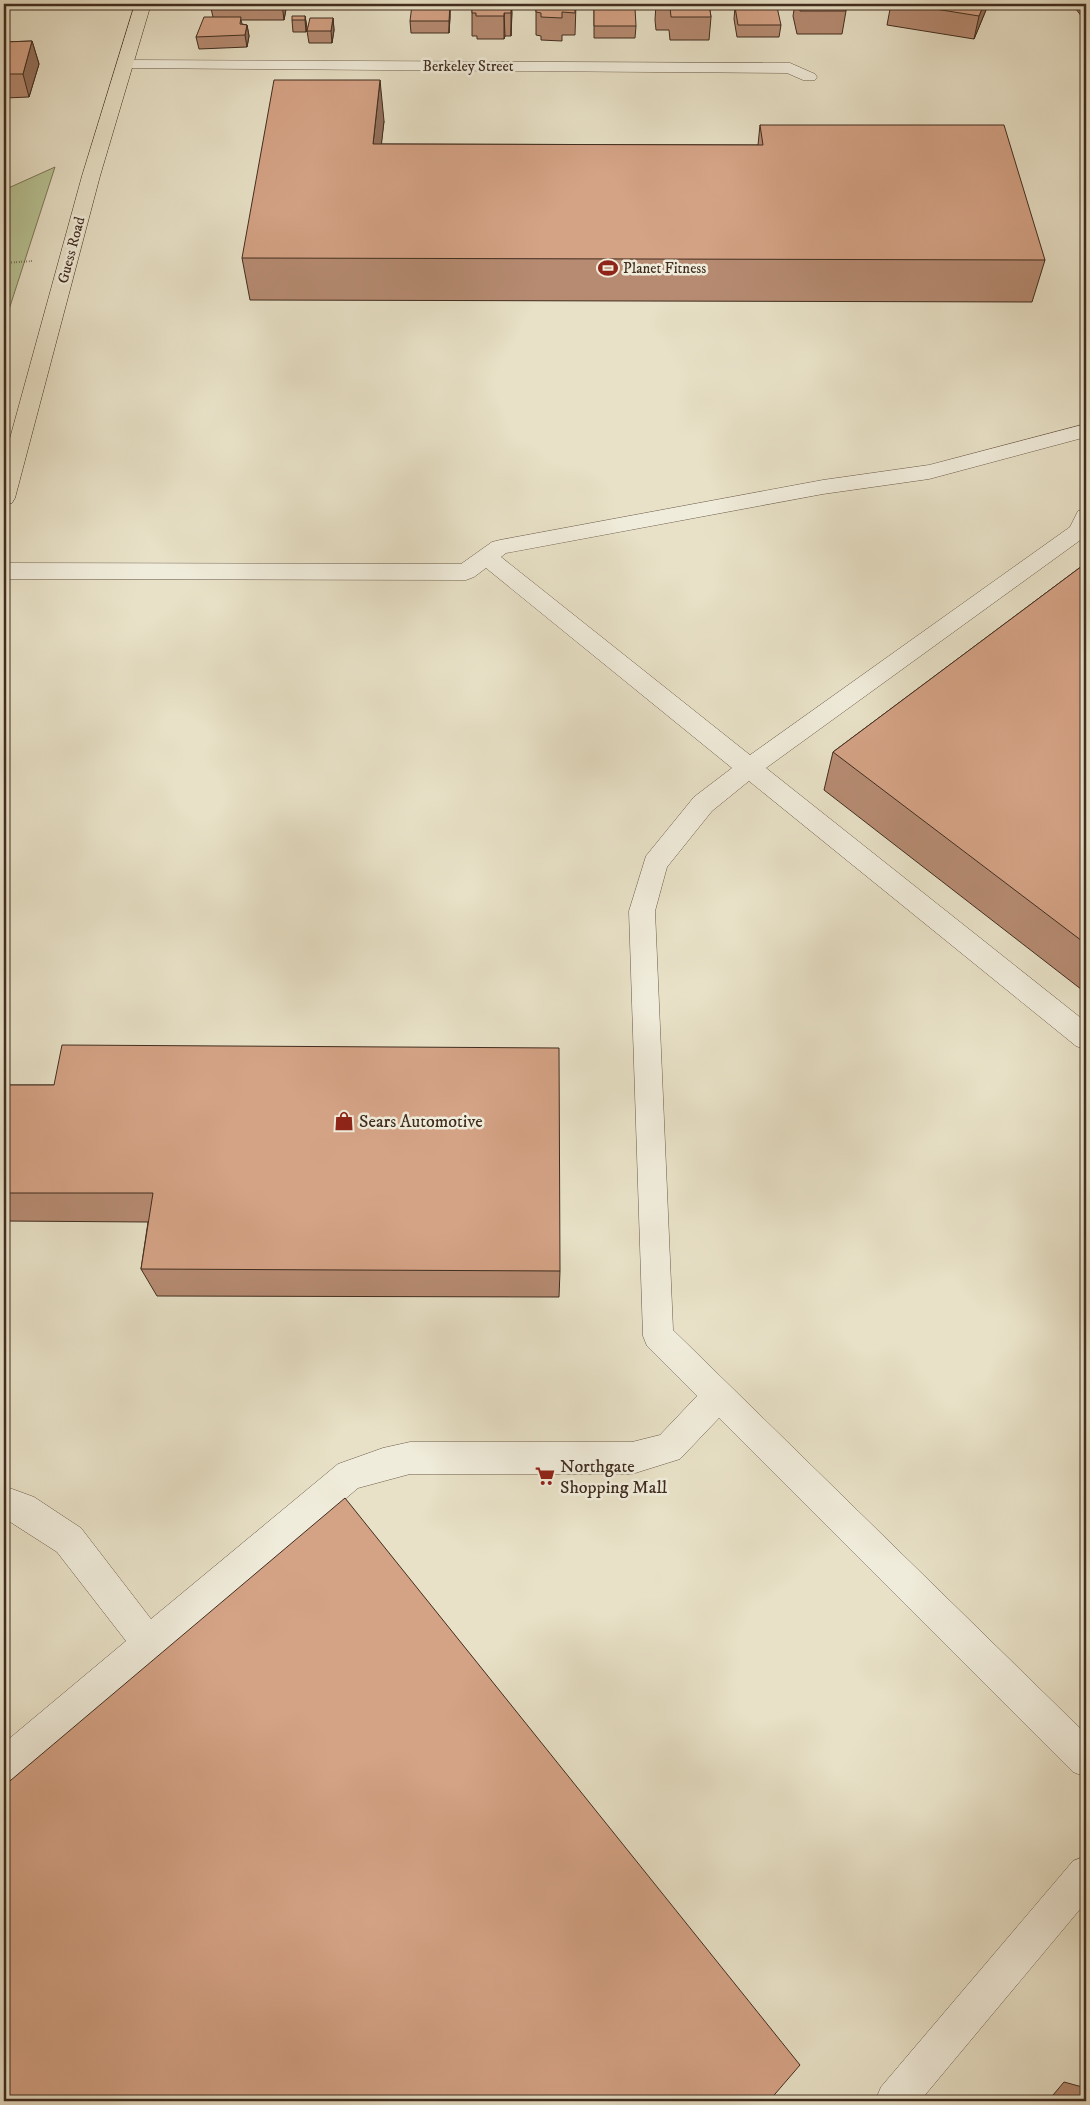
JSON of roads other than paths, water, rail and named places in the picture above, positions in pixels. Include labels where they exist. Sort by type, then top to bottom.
[{"type":"main road","name":"Guess Road","points":[[4,498],[90,176],[143,4]]},
{"type":"street","name":"Berkeley Street","points":[[125,65],[790,68],[809,77]]},
{"type":"street","points":[[4,571],[466,572],[500,546],[745,503],[823,487],[929,472],[1086,430]]},
{"type":"street","points":[[1086,516],[1079,530],[702,804],[655,863],[642,911],[658,1336],[1086,1759]]},
{"type":"street","points":[[486,557],[1086,1038]]},
{"type":"street","points":[[4,1766],[350,1475],[383,1464],[410,1458],[632,1458],[669,1448],[719,1396]]},
{"type":"street","points":[[4,1502],[22,1509],[69,1540],[149,1644]]},
{"type":"street","points":[[895,2101],[1086,1874]]},
{"type":"place","name":"Planet Fitness","points":[[608,268]]},
{"type":"place","name":"Sears Automotive","points":[[344,1121]]},
{"type":"place","name":"Northgate Shopping Mall","points":[[545,1476]]}]
